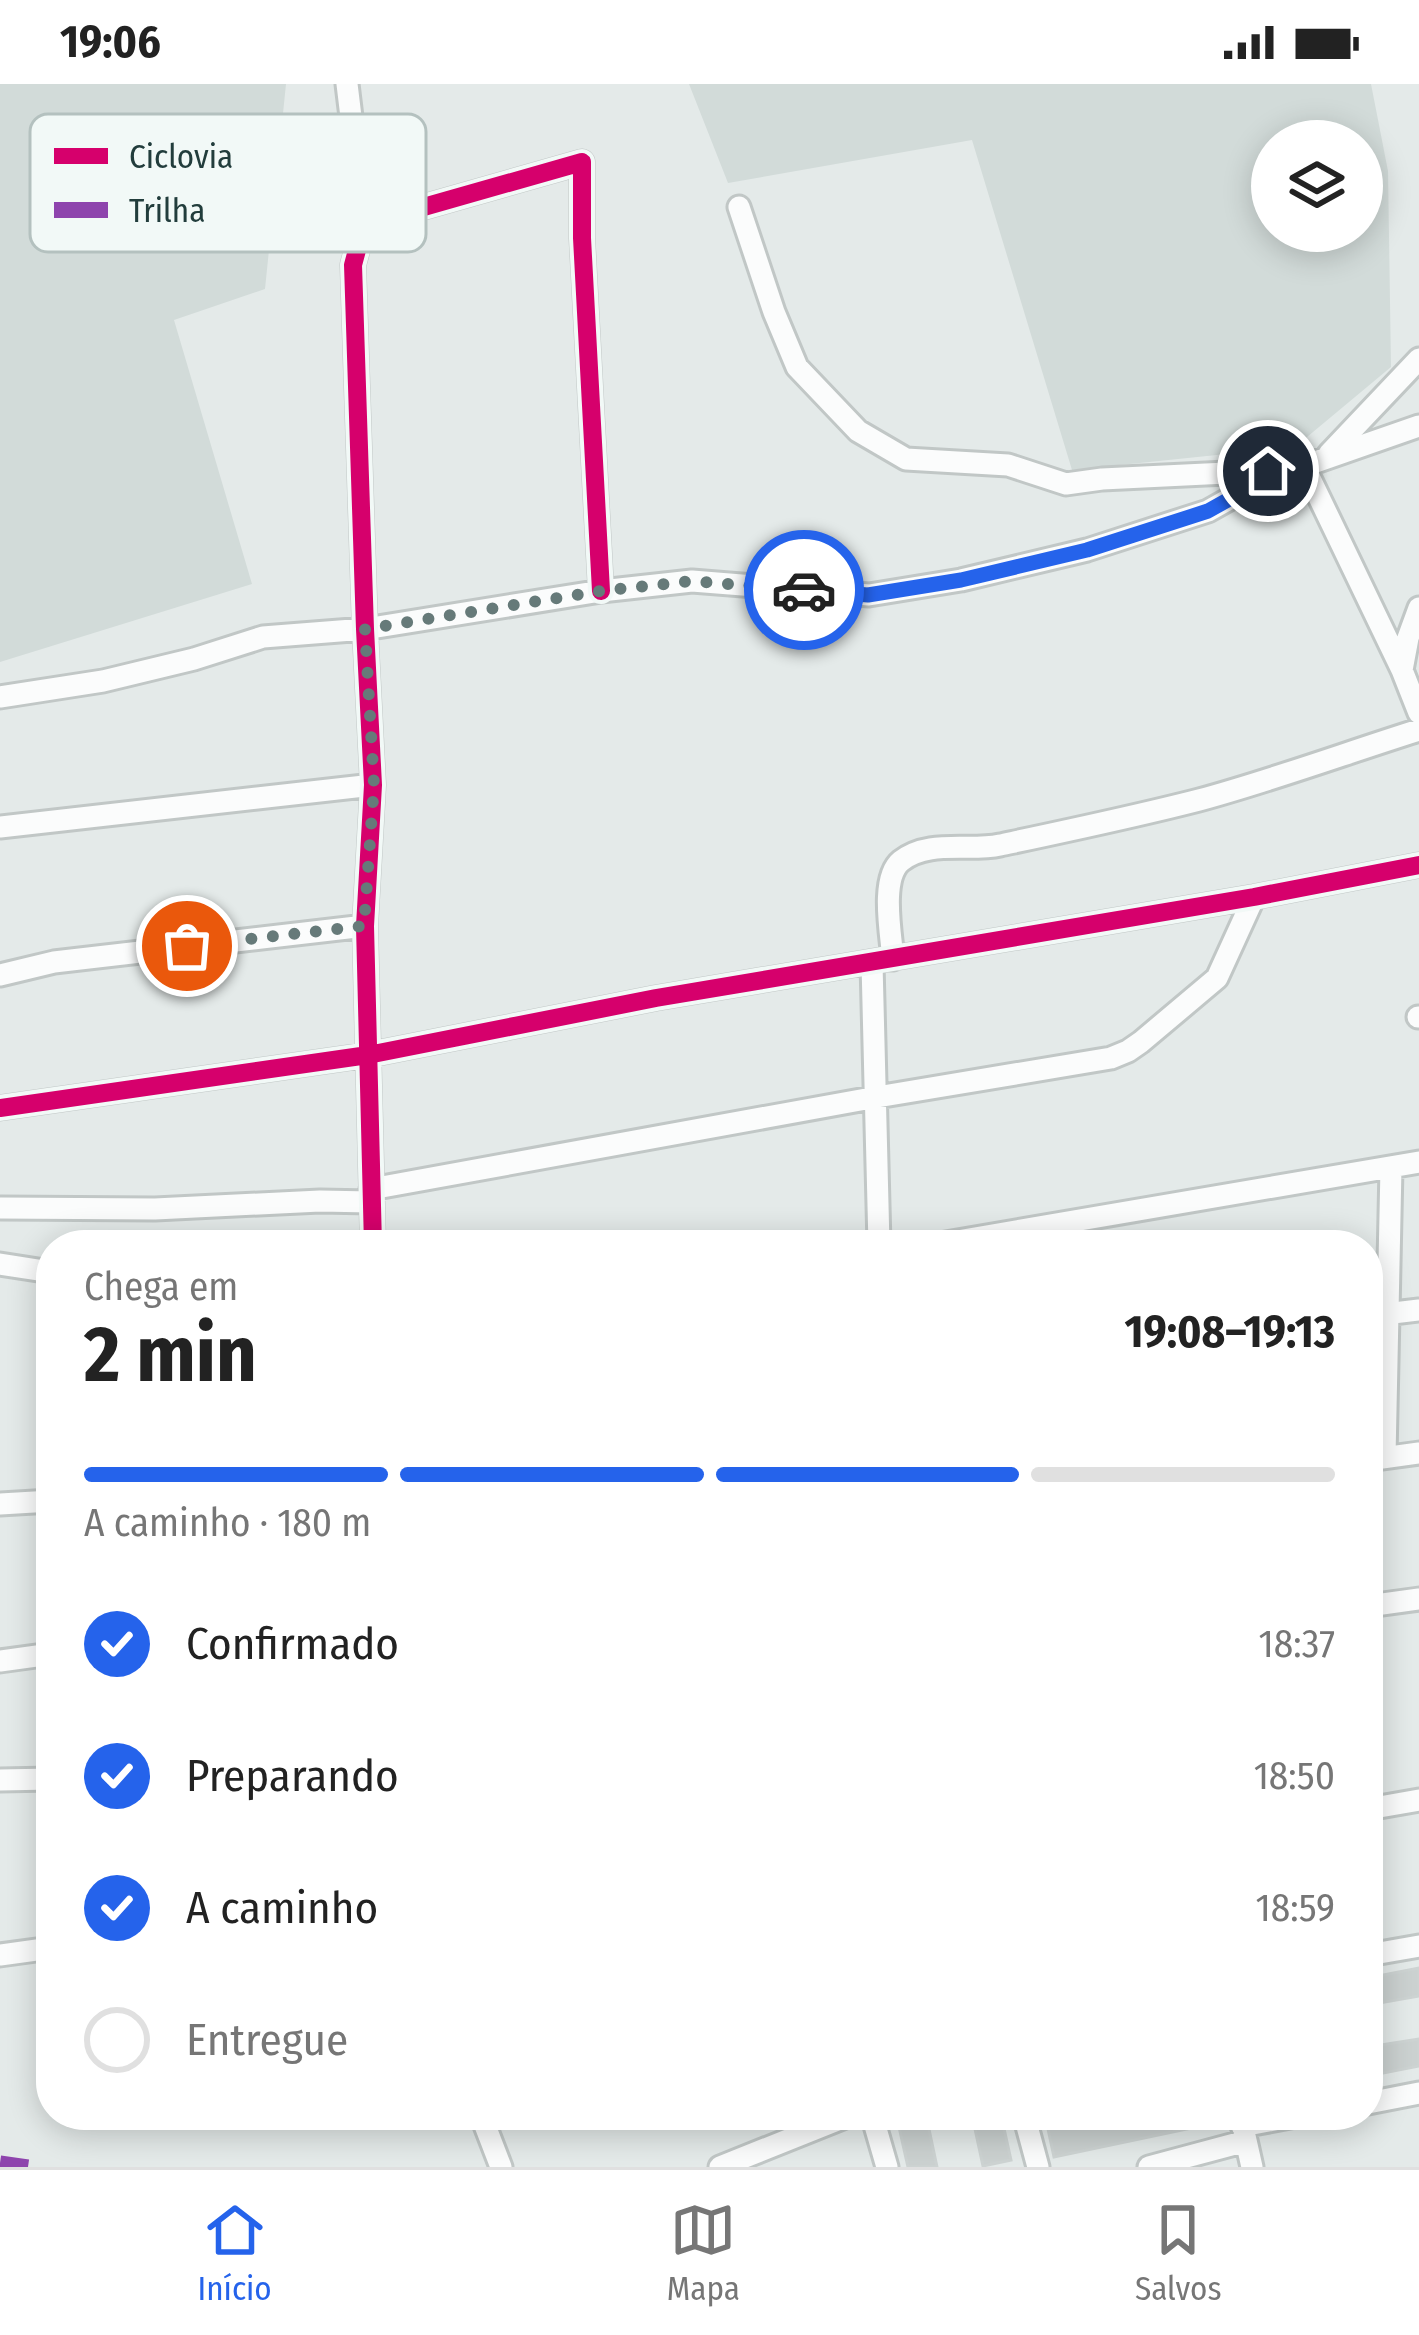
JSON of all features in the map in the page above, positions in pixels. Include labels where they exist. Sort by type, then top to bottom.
[{"type":"street","points":[[347,84],[351,114]]},
{"type":"street","points":[[426,207],[582,163],[601,591]]},
{"type":"street","points":[[740,207],[797,367],[858,431],[906,459],[1008,465],[1066,484],[1303,465],[1419,359]]},
{"type":"street","points":[[356,252],[353,265],[374,785],[364,926],[373,1230]]},
{"type":"street","points":[[0,697],[103,681],[263,637],[365,629],[601,591],[692,581],[868,595],[961,580],[1087,550],[1208,511],[1303,465],[1419,426]]},
{"type":"street","points":[[1303,465],[1419,713]]},
{"type":"street","points":[[1402,670],[1419,608]]},
{"type":"street","points":[[879,1230],[877,1097],[883,961],[891,874],[902,861],[922,851],[993,847],[1199,800],[1419,730]]},
{"type":"street","points":[[0,827],[374,785]]},
{"type":"street","points":[[0,1108],[368,1055],[656,998],[1419,865]]},
{"type":"street","points":[[0,1208],[155,1209],[371,1196],[877,1097],[1111,1058],[1128,1052],[1216,978],[1254,897]]},
{"type":"street","points":[[0,975],[54,962],[364,926]]},
{"type":"street","points":[[1022,1230],[1419,1162]]},
{"type":"street","points":[[1383,1253],[1390,1167]]},
{"type":"street","points":[[0,1264],[36,1270]]},
{"type":"street","points":[[1383,1314],[1419,1310]]},
{"type":"street","points":[[1383,1457],[1419,1453]]},
{"type":"street","points":[[0,1504],[36,1502]]},
{"type":"street","points":[[1383,1604],[1419,1599]]},
{"type":"street","points":[[0,1661],[36,1656]]},
{"type":"street","points":[[0,1780],[36,1779]]},
{"type":"street","points":[[1383,1806],[1419,1799]]},
{"type":"street","points":[[1383,1952],[1419,1946]]},
{"type":"street","points":[[0,1955],[36,1950]]},
{"type":"street","points":[[1383,2100],[1419,2093]]},
{"type":"street","points":[[487,2130],[501,2167]]},
{"type":"street","points":[[720,2167],[777,2157],[793,2130]]},
{"type":"street","points":[[876,2130],[886,2167]]},
{"type":"street","points":[[1028,2130],[1038,2167]]},
{"type":"street","points":[[1149,2167],[1235,2130]]},
{"type":"street","points":[[1243,2130],[1252,2167]]},
{"type":"shaded area","points":[[0,84],[286,84],[283,114],[30,114],[30,252],[269,252],[265,289],[174,320],[252,584],[0,662]]},
{"type":"shaded area","points":[[689,84],[1371,84],[1378,120],[1251,120],[1251,252],[1383,252],[1383,145],[1388,171],[1391,367],[1295,447],[1072,470],[972,140],[728,183]]},
{"type":"building","points":[[1419,1968],[1419,1996],[1383,2002],[1383,1975]]},
{"type":"building","points":[[1419,2039],[1419,2066],[1383,2073],[1383,2045]]},
{"type":"building","points":[[900,2130],[929,2130],[937,2167],[908,2167]]},
{"type":"building","points":[[975,2130],[1004,2130],[1011,2160],[983,2166]]},
{"type":"building","points":[[1048,2130],[1182,2130],[1054,2157]]},
{"type":"marked path","points":[[0,2163],[28,2167]]},
{"type":"cycle path","points":[[426,206],[582,162],[601,591]]},
{"type":"cycle path","points":[[356,252],[353,265],[373,785],[365,926],[373,1230]]},
{"type":"cycle path","points":[[0,1108],[368,1055],[656,998],[1419,865]]},
{"type":"way so far","points":[[187,946],[364,926],[374,785],[365,629],[692,581],[804,590]]},
{"type":"route","points":[[804,590],[868,595],[961,580],[1087,550],[1208,511],[1281,470],[1268,471]]}]
